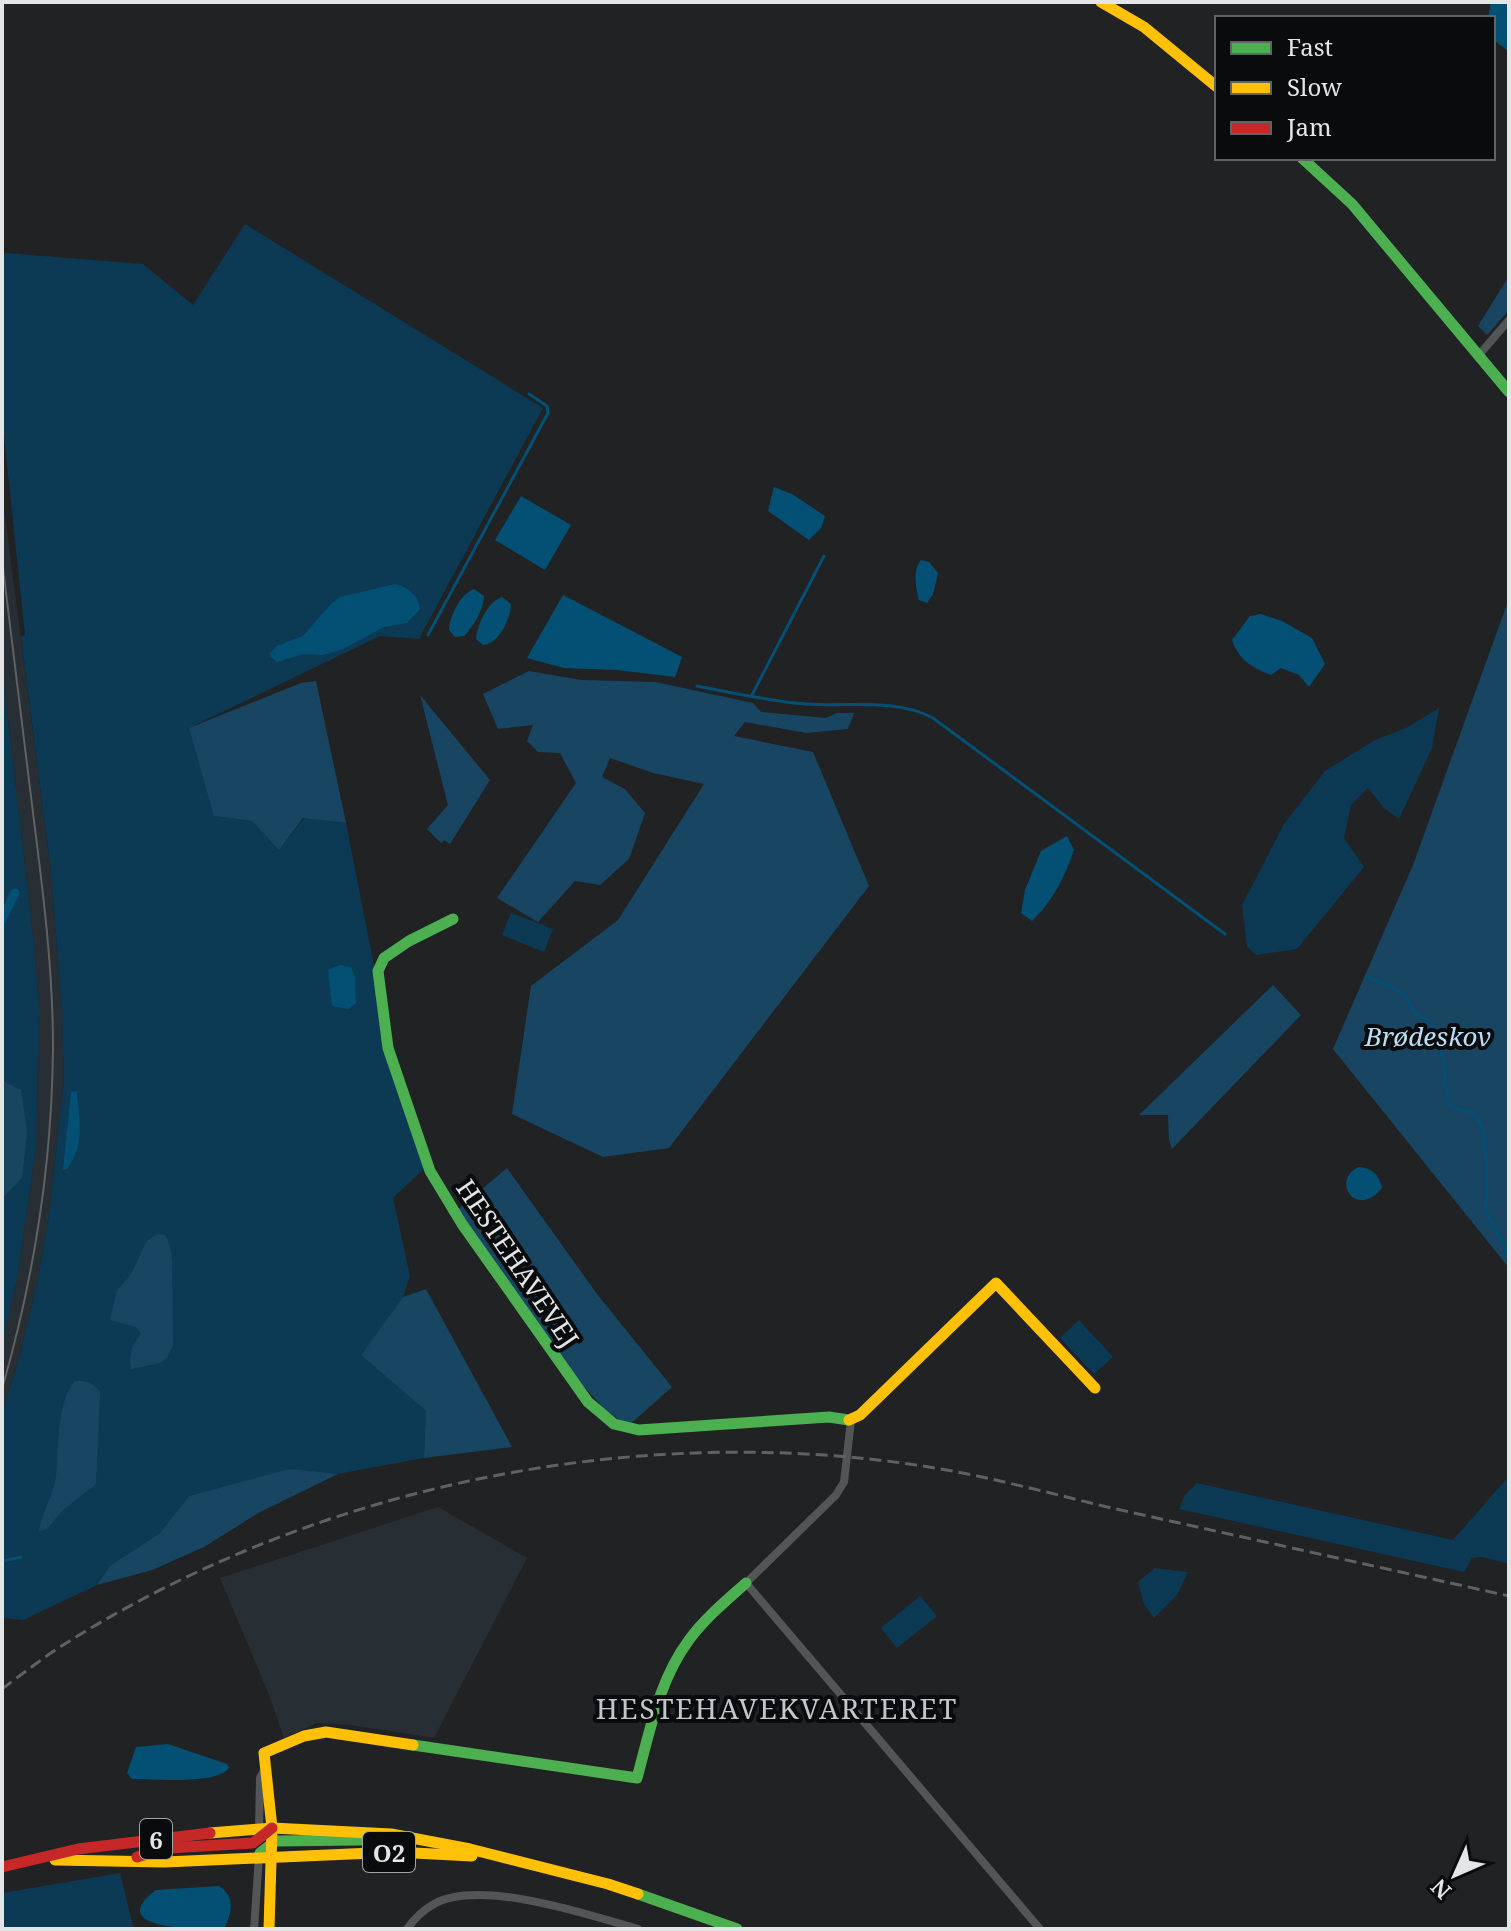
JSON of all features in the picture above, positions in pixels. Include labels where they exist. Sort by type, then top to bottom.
[{"type":"street","points":[[1101,2],[1144,27],[1215,85]]},
{"type":"street","points":[[1304,160],[1352,204],[1509,392]]},
{"type":"street","points":[[1478,356],[1509,320]]},
{"type":"street","name":"HESTEHAVEVEJ","points":[[453,919],[409,941],[384,958],[378,971],[388,1048],[430,1171],[462,1224],[588,1402],[614,1424],[639,1430],[829,1417],[851,1420]]},
{"type":"street","points":[[269,1929],[265,1856],[261,1850],[266,1835],[264,1753],[304,1736],[326,1732],[637,1778],[669,1673],[682,1650],[698,1629],[836,1495],[844,1482],[851,1420],[860,1415],[996,1283],[1095,1388]]},
{"type":"street","points":[[746,1583],[1040,1929]]},
{"type":"street","points":[[126,1860],[169,1848],[266,1835],[359,1840],[391,1834],[437,1841],[608,1884],[737,1929]]},
{"type":"street","name":"6","points":[[2,1867],[107,1845],[266,1835]]},
{"type":"street","name":"O2","points":[[42,1860],[164,1862],[435,1852],[518,1862]]},
{"type":"street","points":[[254,1929],[265,1856]]},
{"type":"street","points":[[407,1929],[416,1917],[436,1902],[487,1895],[562,1907],[638,1929]]},
{"type":"shaded area","points":[[1491,2],[1509,2],[1509,52],[1495,41],[1495,16],[1488,16]]},
{"type":"shaded area","points":[[245,224],[543,408],[419,639],[380,636],[189,728],[215,816],[252,821],[279,850],[304,818],[346,823],[381,1001],[428,1165],[393,1198],[410,1276],[403,1297],[361,1355],[426,1411],[424,1458],[338,1474],[290,1470],[189,1496],[160,1533],[110,1566],[97,1585],[23,1620],[2,1618],[2,1414],[37,1284],[49,1216],[64,1079],[51,871],[21,637],[25,635],[2,417],[2,256],[6,253],[143,264],[193,305]]},
{"type":"shaded area","points":[[774,487],[792,494],[825,516],[821,528],[809,540],[768,511]]},
{"type":"shaded area","points":[[2,493],[51,871],[64,1079],[49,1216],[37,1284],[2,1414],[2,1344],[17,1280],[36,1147],[39,1012],[2,668]]},
{"type":"shaded area","points":[[521,496],[571,525],[545,570],[495,540]]},
{"type":"shaded area","points":[[921,560],[929,562],[938,573],[933,594],[927,603],[919,600],[916,585],[916,569]]},
{"type":"shaded area","points":[[395,584],[412,592],[419,604],[420,609],[407,623],[384,627],[343,649],[323,655],[303,654],[277,662],[270,656],[277,646],[303,636],[340,597]]},
{"type":"shaded area","points":[[474,589],[484,596],[480,612],[464,636],[455,637],[449,630],[453,612],[460,600]]},
{"type":"shaded area","points":[[563,595],[682,657],[675,677],[564,668],[527,658]]},
{"type":"shaded area","points":[[502,597],[511,604],[506,624],[494,641],[483,645],[476,639],[481,621],[492,603]]},
{"type":"shaded area","points":[[1261,614],[1282,621],[1312,638],[1325,664],[1309,687],[1299,675],[1281,668],[1271,675],[1252,666],[1238,653],[1232,640],[1250,616]]},
{"type":"shaded area","points":[[2,668],[39,1012],[36,1147],[17,1280],[2,1344],[2,1199],[22,1178],[21,1090],[2,1080]]},
{"type":"shaded area","points":[[1439,708],[1432,748],[1399,819],[1384,808],[1368,788],[1351,805],[1344,838],[1364,867],[1297,949],[1256,955],[1247,947],[1242,905],[1284,824],[1325,771],[1375,740],[1406,728]]},
{"type":"shaded area","points":[[1067,836],[1074,850],[1066,870],[1052,897],[1032,921],[1021,913],[1025,890],[1041,851]]},
{"type":"shaded area","points":[[511,913],[553,929],[544,952],[502,935]]},
{"type":"shaded area","points":[[340,965],[351,967],[355,977],[356,1003],[348,1009],[332,1006],[328,970]]},
{"type":"shaded area","points":[[77,1091],[79,1141],[73,1159],[63,1170],[71,1092]]},
{"type":"shaded area","points":[[1358,1167],[1374,1173],[1382,1188],[1373,1197],[1364,1200],[1350,1195],[1347,1188],[1350,1173]]},
{"type":"shaded area","points":[[1079,1320],[1113,1357],[1094,1374],[1060,1338]]},
{"type":"shaded area","points":[[1509,1476],[1509,1564],[1483,1557],[1472,1558],[1464,1572],[1179,1509],[1185,1495],[1197,1483],[1453,1540]]},
{"type":"shaded area","points":[[438,1507],[527,1558],[434,1738],[317,1723],[284,1738],[220,1578]]},
{"type":"shaded area","points":[[1155,1568],[1188,1572],[1177,1595],[1154,1618],[1144,1604],[1138,1582]]},
{"type":"shaded area","points":[[920,1596],[937,1616],[897,1648],[881,1628]]},
{"type":"shaded area","points":[[168,1744],[227,1764],[229,1768],[211,1777],[184,1780],[132,1779],[127,1773],[136,1747]]},
{"type":"shaded area","points":[[120,1873],[133,1926],[141,1929],[2,1929],[2,1893]]},
{"type":"shaded area","points":[[219,1886],[228,1895],[231,1906],[224,1929],[162,1925],[140,1913],[142,1903],[156,1890]]},
{"type":"green space","points":[[1509,276],[1509,310],[1487,335],[1478,326]]},
{"type":"green space","name":"Brødeskov","points":[[1507,604],[1509,1268],[1333,1049],[1413,865]]},
{"type":"green space","points":[[529,671],[582,680],[655,682],[753,703],[761,712],[826,718],[837,713],[854,713],[848,729],[806,733],[745,722],[734,736],[813,752],[869,886],[669,1148],[603,1157],[512,1114],[531,986],[618,920],[704,784],[653,773],[610,758],[602,777],[625,789],[645,813],[629,859],[600,885],[575,881],[538,922],[497,898],[576,783],[560,753],[538,752],[527,741],[533,725],[498,729],[483,694]]},
{"type":"green space","points":[[316,681],[346,823],[303,818],[279,850],[252,821],[214,816],[189,728],[301,683]]},
{"type":"green space","points":[[420,695],[490,780],[450,844],[444,840],[441,843],[427,829],[448,805]]},
{"type":"green space","points":[[1273,985],[1301,1015],[1172,1149],[1168,1115],[1139,1115]]},
{"type":"green space","points":[[2,1080],[21,1090],[27,1132],[22,1178],[2,1199]]},
{"type":"green space","points":[[507,1168],[597,1294],[672,1387],[628,1426],[604,1409],[562,1361],[455,1212]]},
{"type":"green space","points":[[157,1234],[165,1235],[170,1246],[173,1345],[167,1358],[160,1363],[131,1369],[132,1350],[141,1334],[136,1327],[110,1320],[117,1290],[130,1276],[147,1241]]},
{"type":"green space","points":[[426,1289],[512,1447],[424,1458],[426,1411],[361,1355],[403,1297]]},
{"type":"green space","points":[[75,1381],[89,1383],[100,1392],[96,1484],[63,1510],[47,1529],[39,1531],[56,1477],[61,1413]]},
{"type":"green space","points":[[290,1469],[338,1474],[260,1512],[204,1547],[152,1570],[97,1585],[110,1566],[160,1533],[189,1496]]},
{"type":"waterway","points":[[428,635],[548,413],[547,406],[529,394]]},
{"type":"waterway","points":[[752,695],[824,556]]},
{"type":"waterway","points":[[697,686],[792,703],[903,708],[933,718],[1225,934]]},
{"type":"waterway","points":[[2,919],[15,893]]},
{"type":"waterway","points":[[1367,977],[1393,987],[1405,996],[1415,1013],[1428,1020],[1439,1039]]},
{"type":"waterway","points":[[1441,1048],[1448,1103],[1454,1108],[1474,1113],[1482,1127],[1487,1166],[1486,1210],[1509,1256]]},
{"type":"waterway","points":[[2,1561],[21,1557]]},
{"type":"tram line","points":[[2,560],[44,901],[53,1048],[49,1135],[39,1220],[23,1305],[2,1389]]},
{"type":"railway","points":[[2,1689],[60,1647],[157,1591],[260,1545],[366,1508],[475,1480],[587,1461],[699,1453],[812,1454],[947,1470],[1509,1596]]},
{"type":"traffic: fast","points":[[1304,160],[1352,204],[1509,392]]},
{"type":"traffic: fast","points":[[453,919],[409,941],[384,958],[378,971],[388,1048],[430,1171],[462,1224],[588,1402],[614,1424],[639,1430],[829,1417],[849,1420]]},
{"type":"traffic: fast","points":[[413,1745],[637,1778],[657,1706],[679,1655],[702,1624],[746,1583]]},
{"type":"traffic: fast","points":[[260,1853],[275,1841],[376,1837]]},
{"type":"traffic: fast","points":[[638,1894],[737,1929]]},
{"type":"traffic: slow","points":[[1101,2],[1144,27],[1215,85]]},
{"type":"traffic: slow","points":[[849,1420],[860,1415],[996,1283],[1095,1388]]},
{"type":"traffic: slow","points":[[269,1929],[272,1828],[264,1753],[304,1736],[326,1732],[413,1745]]},
{"type":"traffic: slow","points":[[210,1833],[272,1828],[391,1834],[470,1849],[638,1894]]},
{"type":"traffic: slow","points":[[55,1860],[165,1862],[395,1852],[472,1856]]},
{"type":"traffic: jam","points":[[137,1857],[169,1848],[253,1843],[272,1828]]},
{"type":"traffic: jam","points":[[2,1867],[78,1849],[210,1833]]},
{"type":"district","name":"HESTEHAVEKVARTERET","points":[[777,1708]]}]
